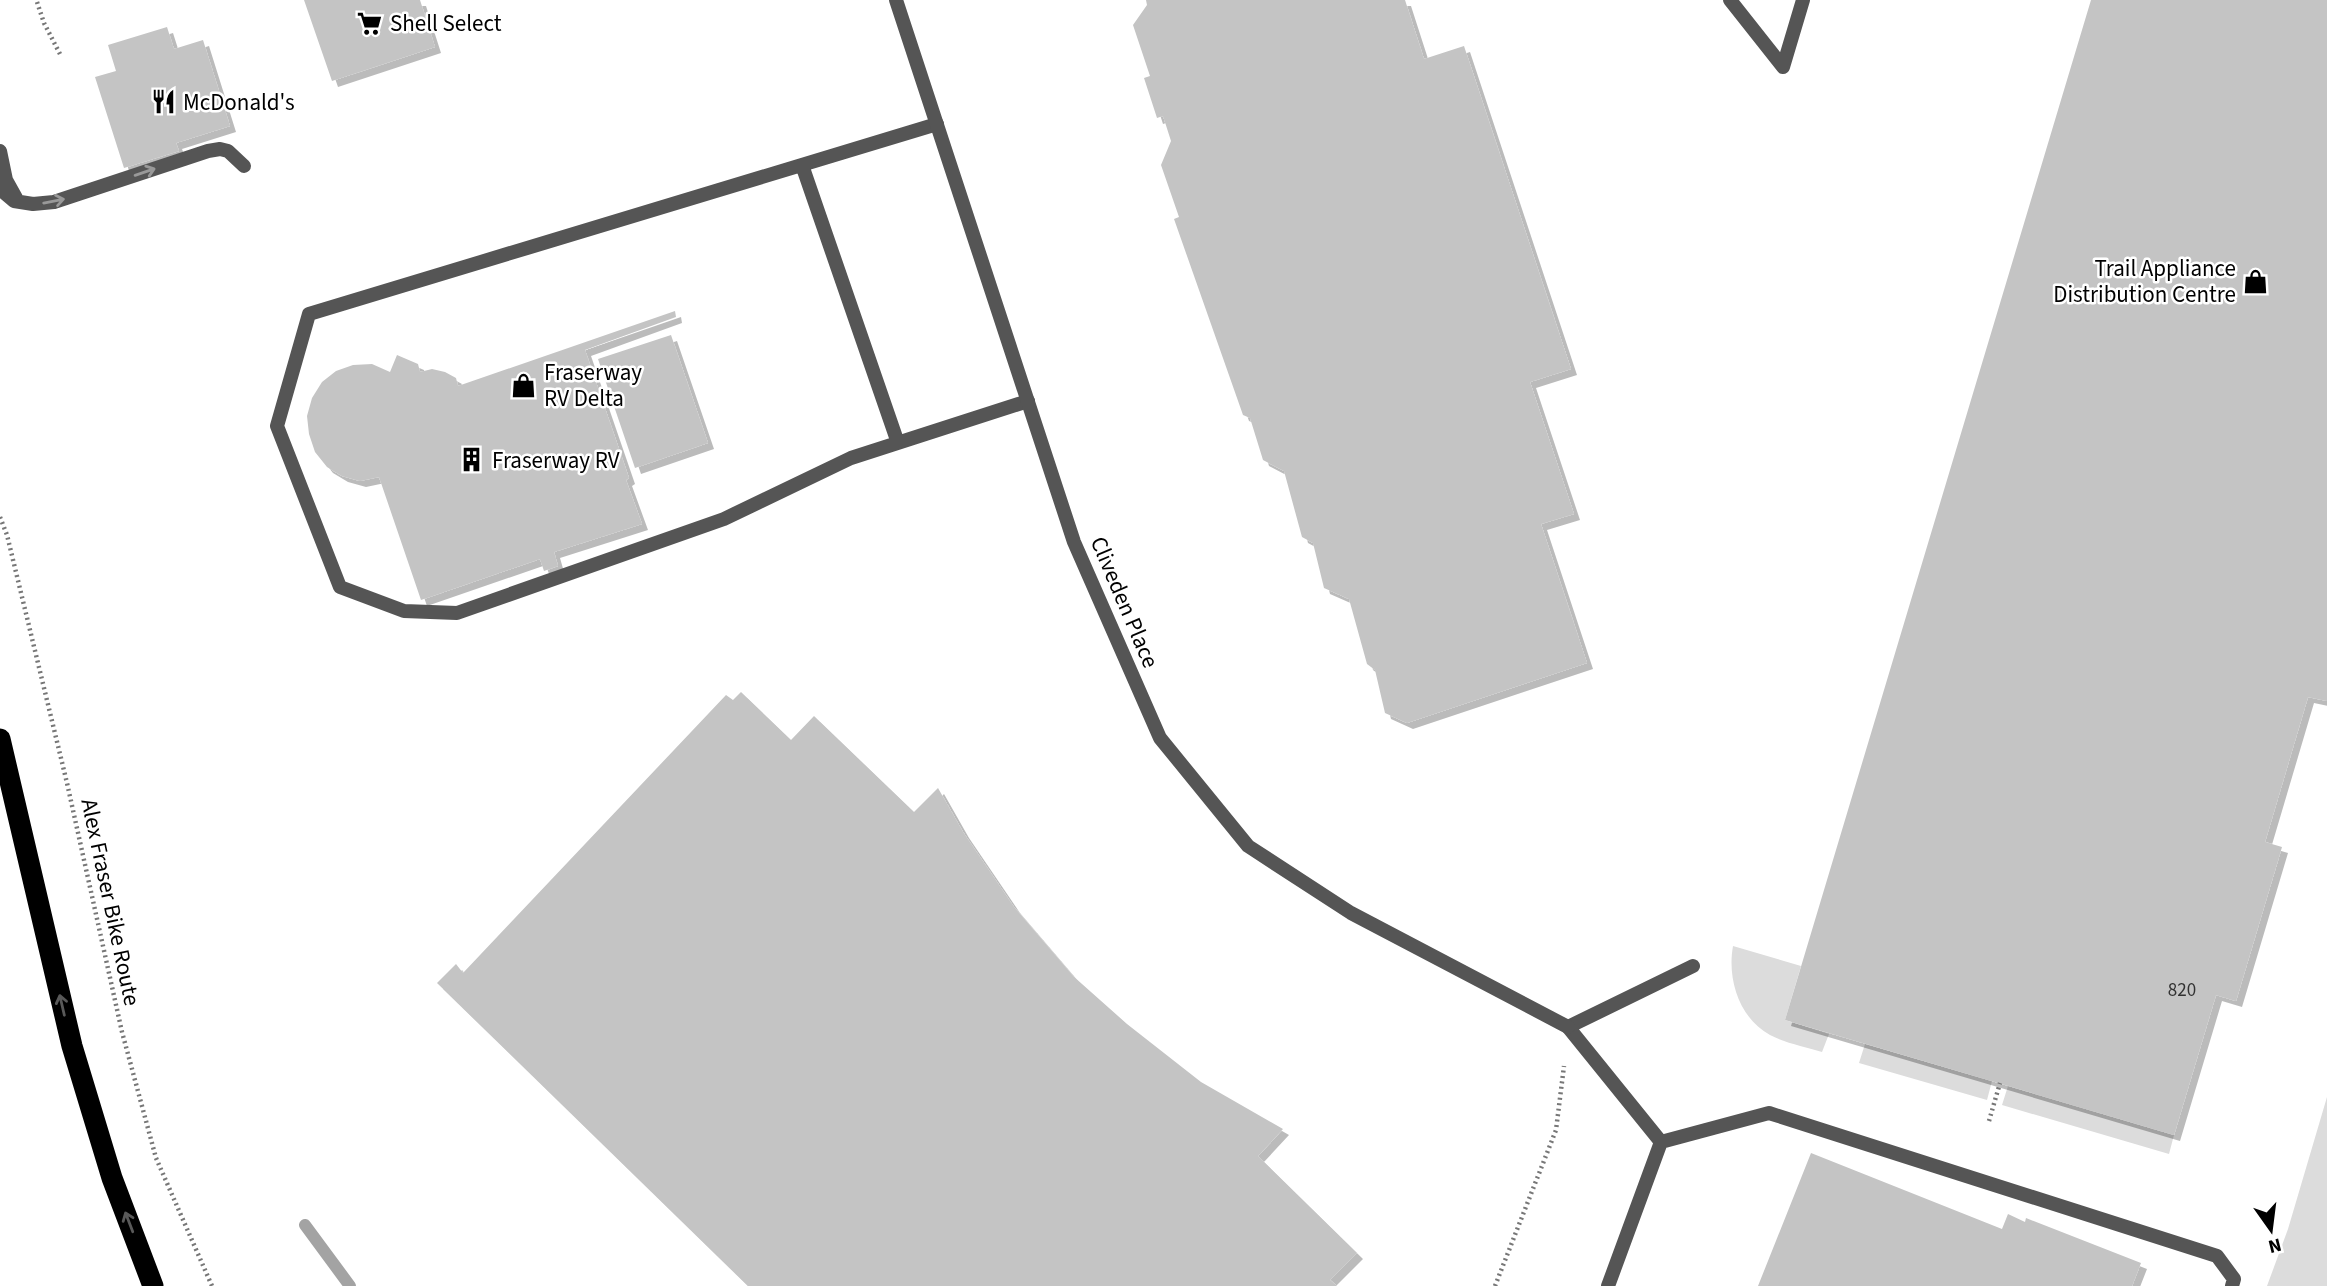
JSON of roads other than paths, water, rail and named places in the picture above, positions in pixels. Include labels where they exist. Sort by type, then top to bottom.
[{"type":"highway","points":[[0,739],[72,1046],[112,1178],[153,1286]]},
{"type":"street","name":"Cliveden Place","points":[[896,0],[1074,542],[1160,738],[1248,846],[1351,913],[1568,1027]]},
{"type":"street","points":[[1730,0],[1783,66],[1803,0]]},
{"type":"street","points":[[937,124],[309,314],[277,426],[340,587],[404,611],[457,613],[724,519],[851,458],[1028,401]]},
{"type":"street","points":[[0,189],[14,201],[54,202],[191,156],[220,149],[228,151],[244,166]]},
{"type":"street","points":[[0,151],[11,191],[17,199],[27,203]]},
{"type":"street","points":[[802,165],[898,443]]},
{"type":"street","points":[[1661,1142],[1568,1027],[1693,966]]},
{"type":"street","points":[[1661,1142],[1769,1113],[2217,1256],[2234,1279],[2232,1286]]},
{"type":"street","points":[[1608,1286],[1661,1142]]},
{"type":"waterway","points":[[305,1225],[350,1286]]},
{"type":"place","name":"Shell Select","points":[[370,23]]},
{"type":"place","name":"McDonald's","points":[[163,102]]},
{"type":"place","name":"Trail Appliance Distribution Centre","points":[[2256,281]]},
{"type":"place","name":"Fraserway RV Delta","points":[[524,385]]},
{"type":"place","name":"Fraserway RV","points":[[472,460]]}]
